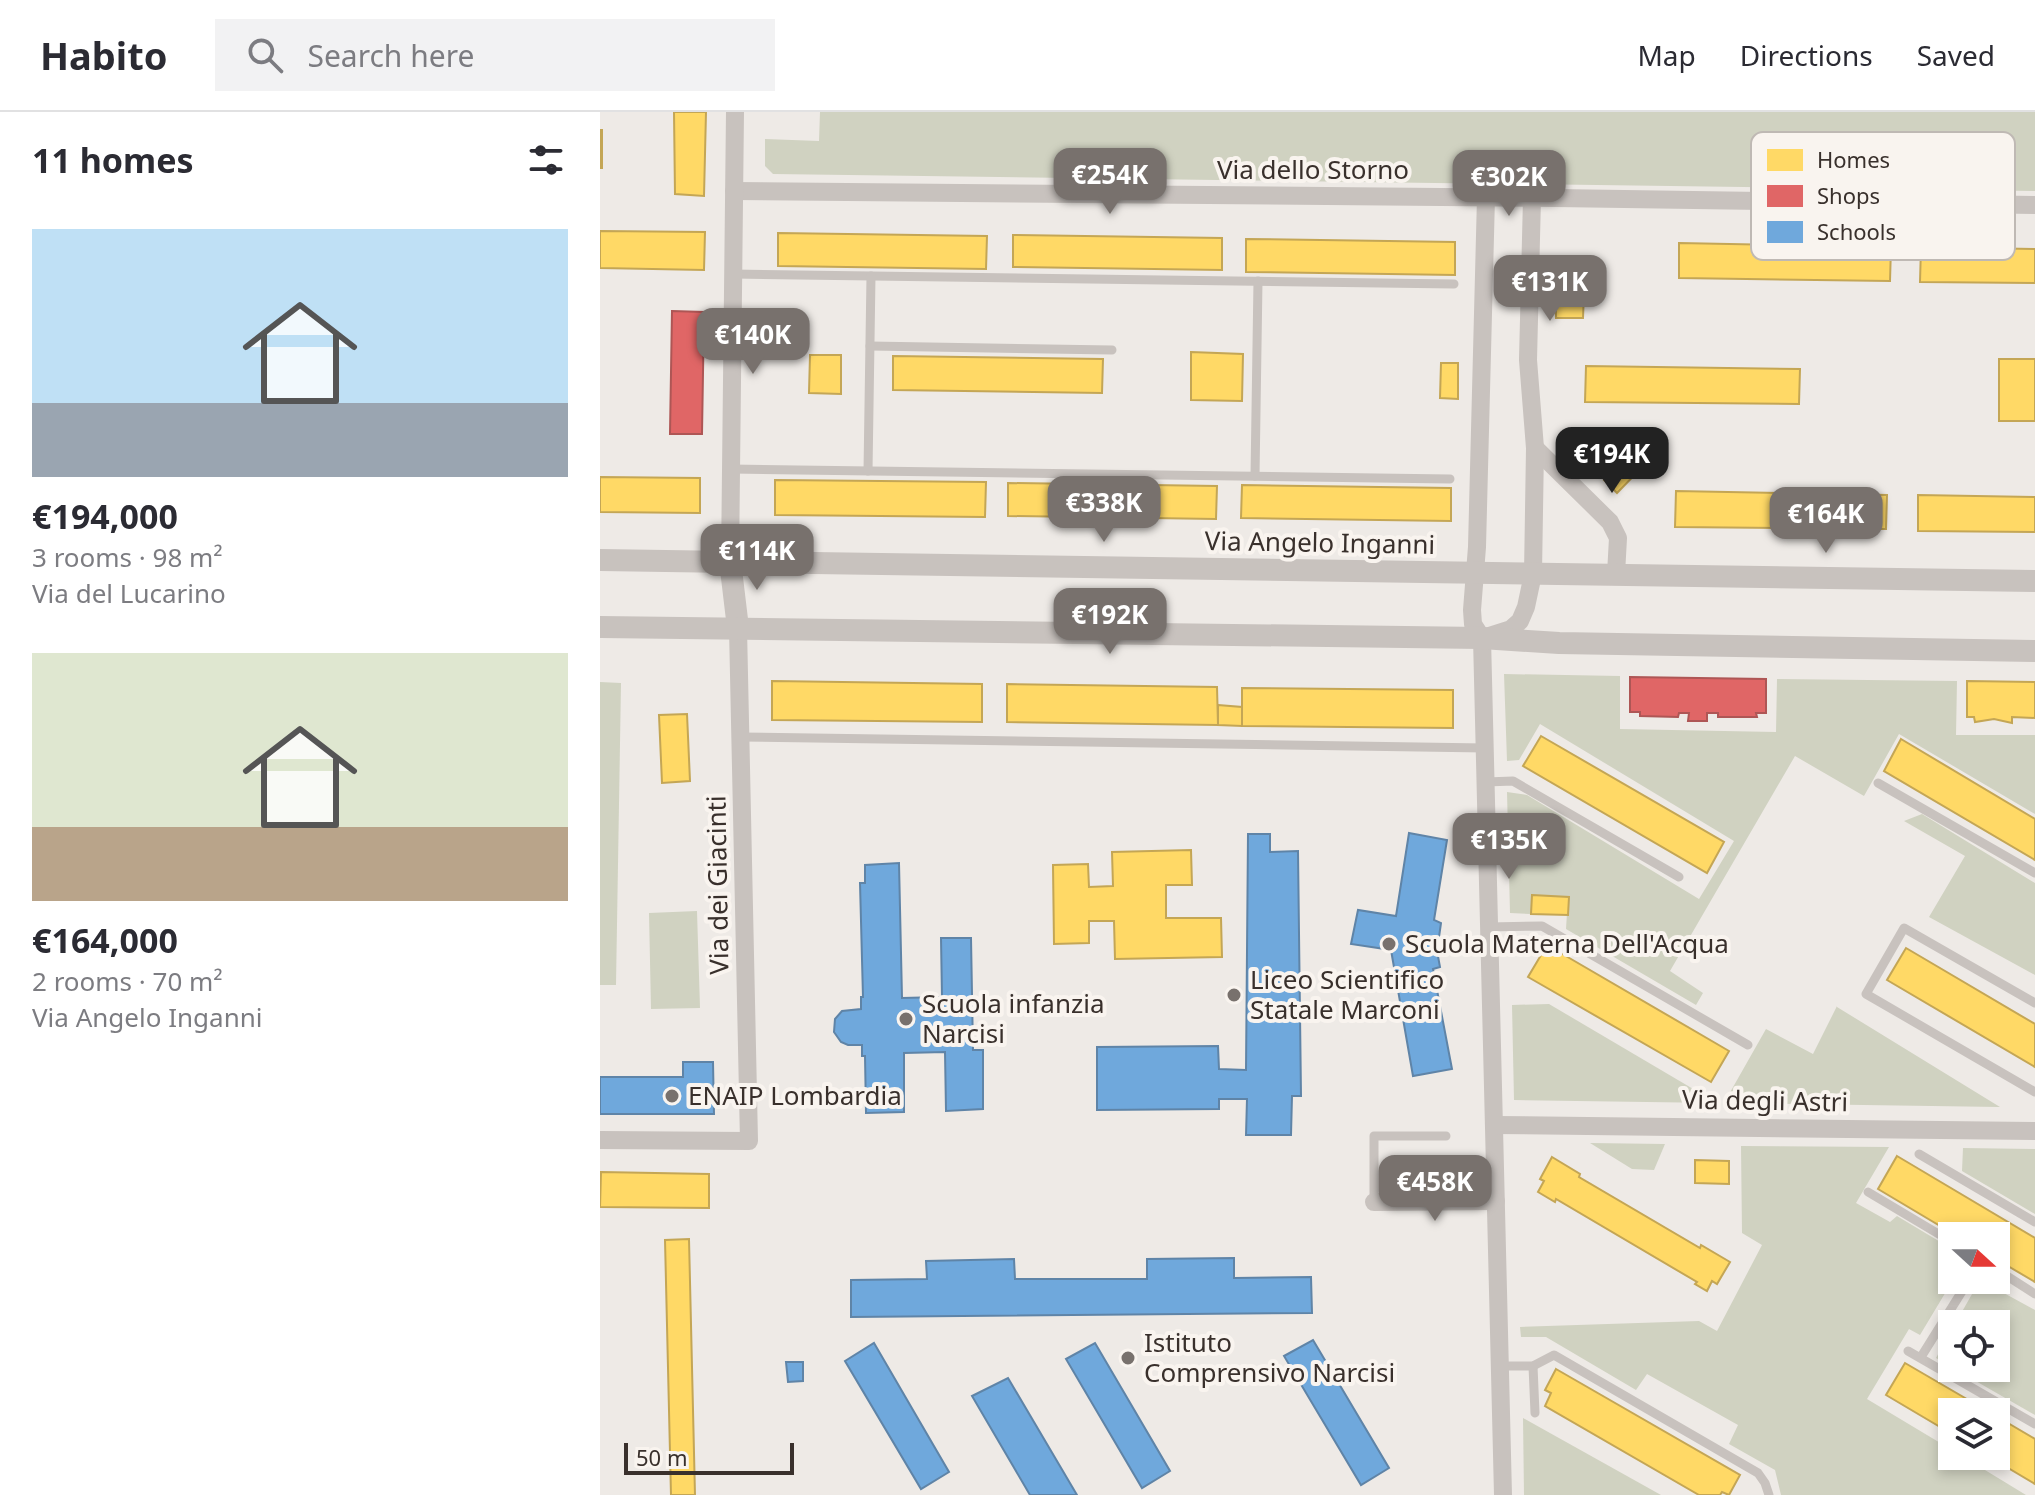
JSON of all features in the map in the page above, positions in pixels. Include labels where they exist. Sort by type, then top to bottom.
[{"type":"street","points":[[735,112],[730,561],[738,628]]},
{"type":"street","name":"Via dello Storno","points":[[734,191],[1751,201]]},
{"type":"street","points":[[1486,197],[1477,573],[1472,610],[1473,624],[1482,638],[1503,1495]]},
{"type":"street","points":[[1482,638],[1511,629],[1520,621],[1533,574],[1535,448],[1528,360],[1532,198]]},
{"type":"street","name":"Via dello Storno","points":[[2015,205],[2035,205]]},
{"type":"street","points":[[1535,448],[1610,522],[1618,538],[1616,574]]},
{"type":"street","name":"Via Angelo Inganni","points":[[600,560],[2035,581]]},
{"type":"street","points":[[600,627],[1482,638],[1559,643],[2035,651]]},
{"type":"street","name":"Via dei Giacinti","points":[[600,1140],[749,1141],[738,628]]},
{"type":"street","name":"Via degli Astri","points":[[1494,1125],[2035,1131]]},
{"type":"street","points":[[1374,1202],[1496,1201]]},
{"type":"lane","points":[[733,274],[1454,284]]},
{"type":"lane","points":[[868,471],[871,276]]},
{"type":"lane","points":[[1255,476],[1258,281]]},
{"type":"lane","points":[[870,346],[1112,350]]},
{"type":"lane","points":[[731,469],[1450,479]]},
{"type":"lane","points":[[740,737],[1485,748]]},
{"type":"lane","points":[[1486,782],[1513,781],[1679,877]]},
{"type":"lane","points":[[1878,783],[2035,873]]},
{"type":"lane","points":[[1489,927],[1542,926],[1748,1045]]},
{"type":"lane","points":[[2035,1003],[1904,928],[1866,994],[2035,1092]]},
{"type":"lane","points":[[1374,1202],[1374,1136],[1446,1136]]},
{"type":"lane","points":[[1919,1154],[2035,1222]]},
{"type":"lane","points":[[1868,1192],[1938,1234]]},
{"type":"lane","points":[[2010,1278],[2035,1294]]},
{"type":"lane","points":[[1921,1357],[1960,1294]]},
{"type":"lane","points":[[1908,1351],[2035,1424]]},
{"type":"lane","points":[[1500,1366],[1533,1366],[1554,1355],[1758,1473],[1769,1495]]},
{"type":"lane","points":[[1533,1366],[1535,1413]]},
{"type":"green space","points":[[820,112],[2035,112],[2035,191],[2015,191],[2015,132],[1751,132],[1751,187],[773,174],[765,166],[765,139],[819,141]]},
{"type":"green space","points":[[1504,674],[1620,676],[1620,729],[1776,732],[1777,679],[1957,681],[1956,735],[2035,735],[2035,814],[1899,734],[1864,796],[1795,756],[1670,971],[1703,993],[1696,1005],[1566,929],[1568,897],[1532,895],[1531,914],[1510,913],[1507,792],[1527,795],[1699,899],[1734,841],[1540,724],[1519,760],[1507,761]]},
{"type":"green space","points":[[600,682],[621,683],[616,985],[600,985]]},
{"type":"green space","points":[[1922,814],[2035,883],[2035,975],[1929,917],[1965,856],[1904,821]]},
{"type":"green space","points":[[697,911],[700,1008],[651,1009],[649,913]]},
{"type":"green space","points":[[1549,1004],[1717,1103],[1514,1100],[1512,1005]]},
{"type":"green space","points":[[1837,1006],[2000,1107],[1724,1103],[1766,1029],[1813,1054]]},
{"type":"green space","points":[[1590,1143],[1665,1144],[1654,1170],[1632,1169]]},
{"type":"green space","points":[[1741,1146],[1889,1147],[1856,1203],[1890,1222],[1897,1216],[1938,1241],[1938,1294],[1945,1294],[1920,1335],[1909,1329],[1867,1399],[1938,1442],[1938,1470],[1985,1470],[2026,1495],[1781,1495],[1775,1470],[1729,1444],[1738,1425],[1647,1374],[1636,1390],[1546,1337],[1521,1337],[1520,1327],[1699,1321],[1717,1331],[1762,1245],[1742,1233]]},
{"type":"green space","points":[[1963,1148],[2035,1149],[2035,1214],[1962,1171]]},
{"type":"green space","points":[[1972,1294],[2006,1294],[2035,1310],[2035,1415],[1977,1382],[2010,1382],[2010,1310],[1963,1310]]},
{"type":"green space","points":[[1523,1418],[1661,1495],[1524,1495]]},
{"type":"building: Homes","points":[[674,112],[706,112],[704,196],[675,194]]},
{"type":"building: Homes","points":[[602,130],[602,168],[600,168]]},
{"type":"building: Homes","points":[[600,231],[705,232],[704,270],[600,268]]},
{"type":"building: Homes","points":[[778,233],[987,236],[986,269],[778,266]]},
{"type":"building: Homes","points":[[1013,235],[1222,238],[1222,270],[1013,267]]},
{"type":"building: Homes","points":[[1246,239],[1455,242],[1455,275],[1246,272]]},
{"type":"building: Homes","points":[[1679,243],[1751,244],[1751,260],[1891,260],[1890,281],[1679,278]]},
{"type":"building: Homes","points":[[2015,249],[2035,249],[2035,283],[1920,282],[1921,260],[2015,260]]},
{"type":"building: Homes","points":[[1556,292],[1584,293],[1583,318],[1556,318]]},
{"type":"building: Homes","points":[[1191,352],[1243,354],[1242,401],[1191,400]]},
{"type":"building: Homes","points":[[810,355],[841,355],[841,394],[809,393]]},
{"type":"building: Homes","points":[[893,356],[1103,359],[1102,393],[893,390]]},
{"type":"building: Homes","points":[[1999,359],[2035,359],[2035,421],[1999,421]]},
{"type":"building: Homes","points":[[1441,363],[1458,363],[1458,399],[1440,398]]},
{"type":"building: Homes","points":[[1586,366],[1800,369],[1799,404],[1585,402]]},
{"type":"building: Homes","points":[[1619,430],[1650,459],[1617,493],[1604,480],[1610,474],[1592,457]]},
{"type":"building: Homes","points":[[600,477],[700,478],[700,513],[600,512]]},
{"type":"building: Homes","points":[[775,480],[986,482],[985,517],[775,515]]},
{"type":"building: Homes","points":[[1008,483],[1217,486],[1216,519],[1008,516]]},
{"type":"building: Homes","points":[[1242,485],[1451,488],[1451,521],[1241,518]]},
{"type":"building: Homes","points":[[1676,491],[1887,495],[1886,529],[1675,527]]},
{"type":"building: Homes","points":[[1918,495],[2035,497],[2035,532],[1918,531]]},
{"type":"building: Homes","points":[[772,681],[982,684],[982,722],[772,720]]},
{"type":"building: Homes","points":[[1967,681],[2035,682],[2035,718],[2012,717],[2012,723],[1994,719],[1975,722],[1974,717],[1967,717]]},
{"type":"building: Homes","points":[[1007,684],[1217,687],[1218,725],[1007,722]]},
{"type":"building: Homes","points":[[1242,688],[1453,690],[1453,728],[1242,726]]},
{"type":"building: Homes","points":[[1218,705],[1242,707],[1242,726],[1218,725]]},
{"type":"building: Homes","points":[[687,714],[690,781],[662,783],[659,715]]},
{"type":"building: Homes","points":[[1541,736],[1724,842],[1707,873],[1523,766]]},
{"type":"building: Homes","points":[[1901,739],[2035,819],[2035,860],[1884,771]]},
{"type":"building: Homes","points":[[1540,837],[1557,846],[1548,861],[1532,851]]},
{"type":"building: Homes","points":[[1191,850],[1192,885],[1166,885],[1166,918],[1221,918],[1222,957],[1115,959],[1114,921],[1089,921],[1089,943],[1054,944],[1053,865],[1088,864],[1089,887],[1113,886],[1112,852]]},
{"type":"building: Homes","points":[[1532,895],[1569,897],[1568,915],[1531,914]]},
{"type":"building: Homes","points":[[1547,945],[1729,1051],[1711,1082],[1528,977]]},
{"type":"building: Homes","points":[[1906,948],[2035,1024],[2035,1067],[1887,980]]},
{"type":"building: Homes","points":[[1897,1156],[2008,1222],[1938,1222],[1938,1225],[1878,1189]]},
{"type":"building: Homes","points":[[1552,1157],[1580,1174],[1579,1177],[1700,1248],[1701,1245],[1730,1262],[1717,1284],[1712,1281],[1707,1291],[1695,1284],[1697,1282],[1556,1199],[1555,1202],[1538,1192],[1544,1181],[1540,1179]]},
{"type":"building: Homes","points":[[1695,1160],[1729,1161],[1729,1184],[1695,1183]]},
{"type":"building: Homes","points":[[601,1172],[709,1174],[709,1208],[600,1207]]},
{"type":"building: Homes","points":[[2010,1223],[2035,1238],[2035,1282],[2010,1267]]},
{"type":"building: Homes","points":[[689,1239],[695,1495],[671,1495],[665,1240]]},
{"type":"building: Homes","points":[[1905,1363],[1965,1398],[1938,1398],[1938,1426],[1886,1395]]},
{"type":"building: Homes","points":[[1556,1369],[1740,1475],[1729,1495],[1722,1492],[1720,1495],[1699,1495],[1545,1406],[1551,1393],[1545,1390]]},
{"type":"building: Homes","points":[[2010,1424],[2035,1439],[2035,1484],[2010,1469]]},
{"type":"building: Shops","points":[[672,311],[704,312],[702,434],[670,434]]},
{"type":"building: Shops","points":[[1630,677],[1766,679],[1766,713],[1756,713],[1757,717],[1718,717],[1718,713],[1707,713],[1707,721],[1688,721],[1689,713],[1679,713],[1678,717],[1640,716],[1640,712],[1630,712]]},
{"type":"building: Schools","points":[[1409,833],[1447,840],[1434,920],[1441,923],[1437,951],[1440,967],[1433,969],[1452,1069],[1413,1076],[1391,950],[1351,944],[1358,910],[1396,916]]},
{"type":"building: Schools","points":[[1248,834],[1270,834],[1270,852],[1298,851],[1301,1096],[1292,1096],[1291,1135],[1246,1135],[1247,1099],[1219,1099],[1219,1109],[1097,1110],[1097,1047],[1218,1046],[1219,1069],[1246,1070]]},
{"type":"building: Schools","points":[[899,863],[902,998],[942,997],[941,938],[971,938],[973,1050],[983,1050],[983,1109],[946,1111],[945,1052],[904,1053],[904,1112],[866,1113],[862,1045],[841,1042],[834,1032],[835,1019],[842,1011],[861,1009],[860,883],[865,883],[865,865]]},
{"type":"building: Schools","points":[[683,1062],[713,1062],[714,1114],[600,1114],[600,1077],[683,1077]]},
{"type":"building: Schools","points":[[1234,1258],[1234,1278],[1311,1277],[1312,1313],[851,1317],[851,1280],[927,1279],[926,1261],[1014,1259],[1015,1279],[1147,1279],[1147,1259]]},
{"type":"building: Schools","points":[[1313,1340],[1389,1468],[1361,1485],[1284,1356]]},
{"type":"building: Schools","points":[[874,1343],[949,1472],[921,1489],[845,1361]]},
{"type":"building: Schools","points":[[1095,1343],[1170,1471],[1142,1488],[1066,1359]]},
{"type":"building: Schools","points":[[786,1362],[803,1362],[803,1381],[788,1382]]},
{"type":"building: Schools","points":[[1008,1378],[1077,1495],[1030,1495],[972,1396]]},
{"type":"place","name":"Scuola Materna Dell'Acqua","points":[[1389,944]]},
{"type":"place","name":"Liceo Scientifico Statale Marconi","points":[[1234,995]]},
{"type":"place","name":"Scuola infanzia Narcisi","points":[[906,1019]]},
{"type":"place","name":"ENAIP Lombardia","points":[[672,1096]]},
{"type":"place","name":"Istituto Comprensivo Narcisi","points":[[1128,1358]]}]
